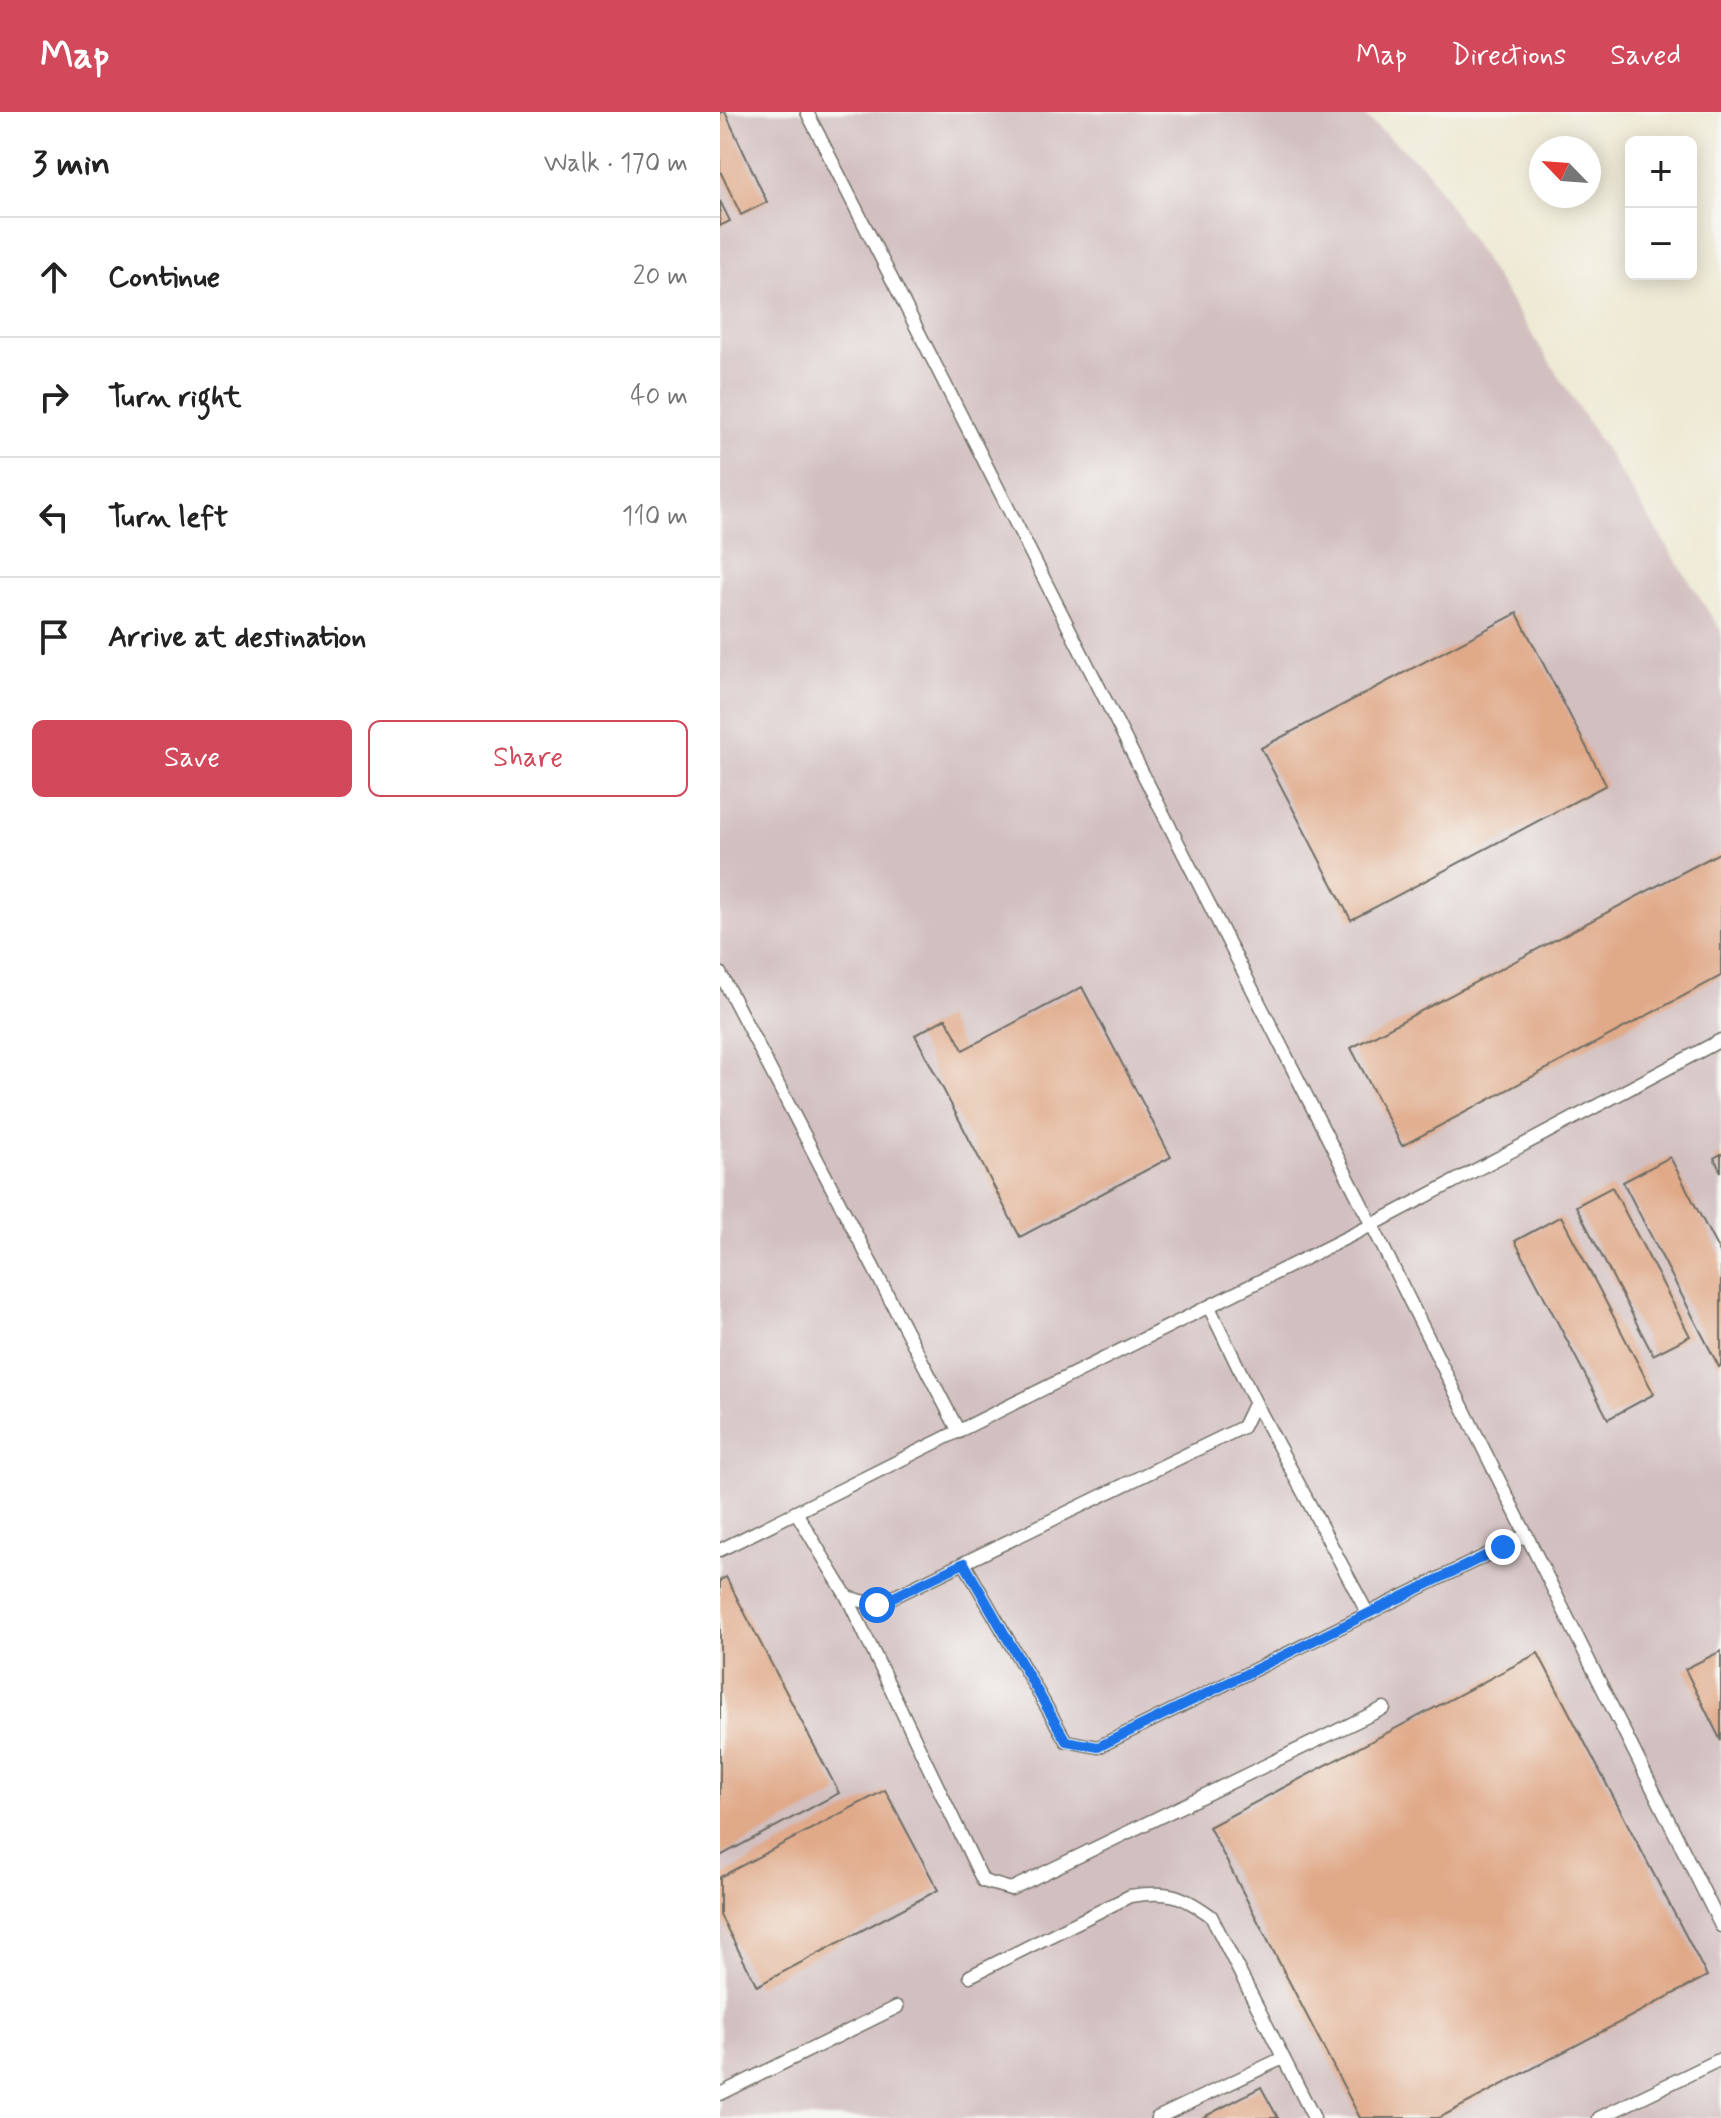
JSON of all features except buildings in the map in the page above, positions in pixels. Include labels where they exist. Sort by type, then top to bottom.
[{"type":"lane","points":[[807,112],[1372,1225],[1721,1926]]},
{"type":"lane","points":[[720,973],[959,1432]]},
{"type":"lane","points":[[720,1550],[1372,1225],[1721,1040]]},
{"type":"lane","points":[[1209,1307],[1255,1402],[1368,1614]]},
{"type":"lane","points":[[847,1597],[877,1605],[1243,1427],[1255,1402]]},
{"type":"lane","points":[[796,1512],[847,1597],[983,1881],[1011,1889],[1384,1708]]},
{"type":"lane","points":[[964,1563],[1066,1741],[1098,1747],[1527,1535]]},
{"type":"lane","points":[[970,1976],[1130,1896],[1156,1892],[1188,1899],[1211,1916],[1314,2118]]},
{"type":"lane","points":[[720,2094],[897,2007]]},
{"type":"lane","points":[[1157,2118],[1283,2058]]},
{"type":"lane","points":[[1599,2118],[1721,2059]]},
{"type":"shaded area","points":[[720,112],[1360,112],[1427,170],[1721,631],[1721,2118],[720,2118]]},
{"type":"route","points":[[877,1605],[964,1563],[1066,1741],[1098,1747],[1503,1547]]}]
